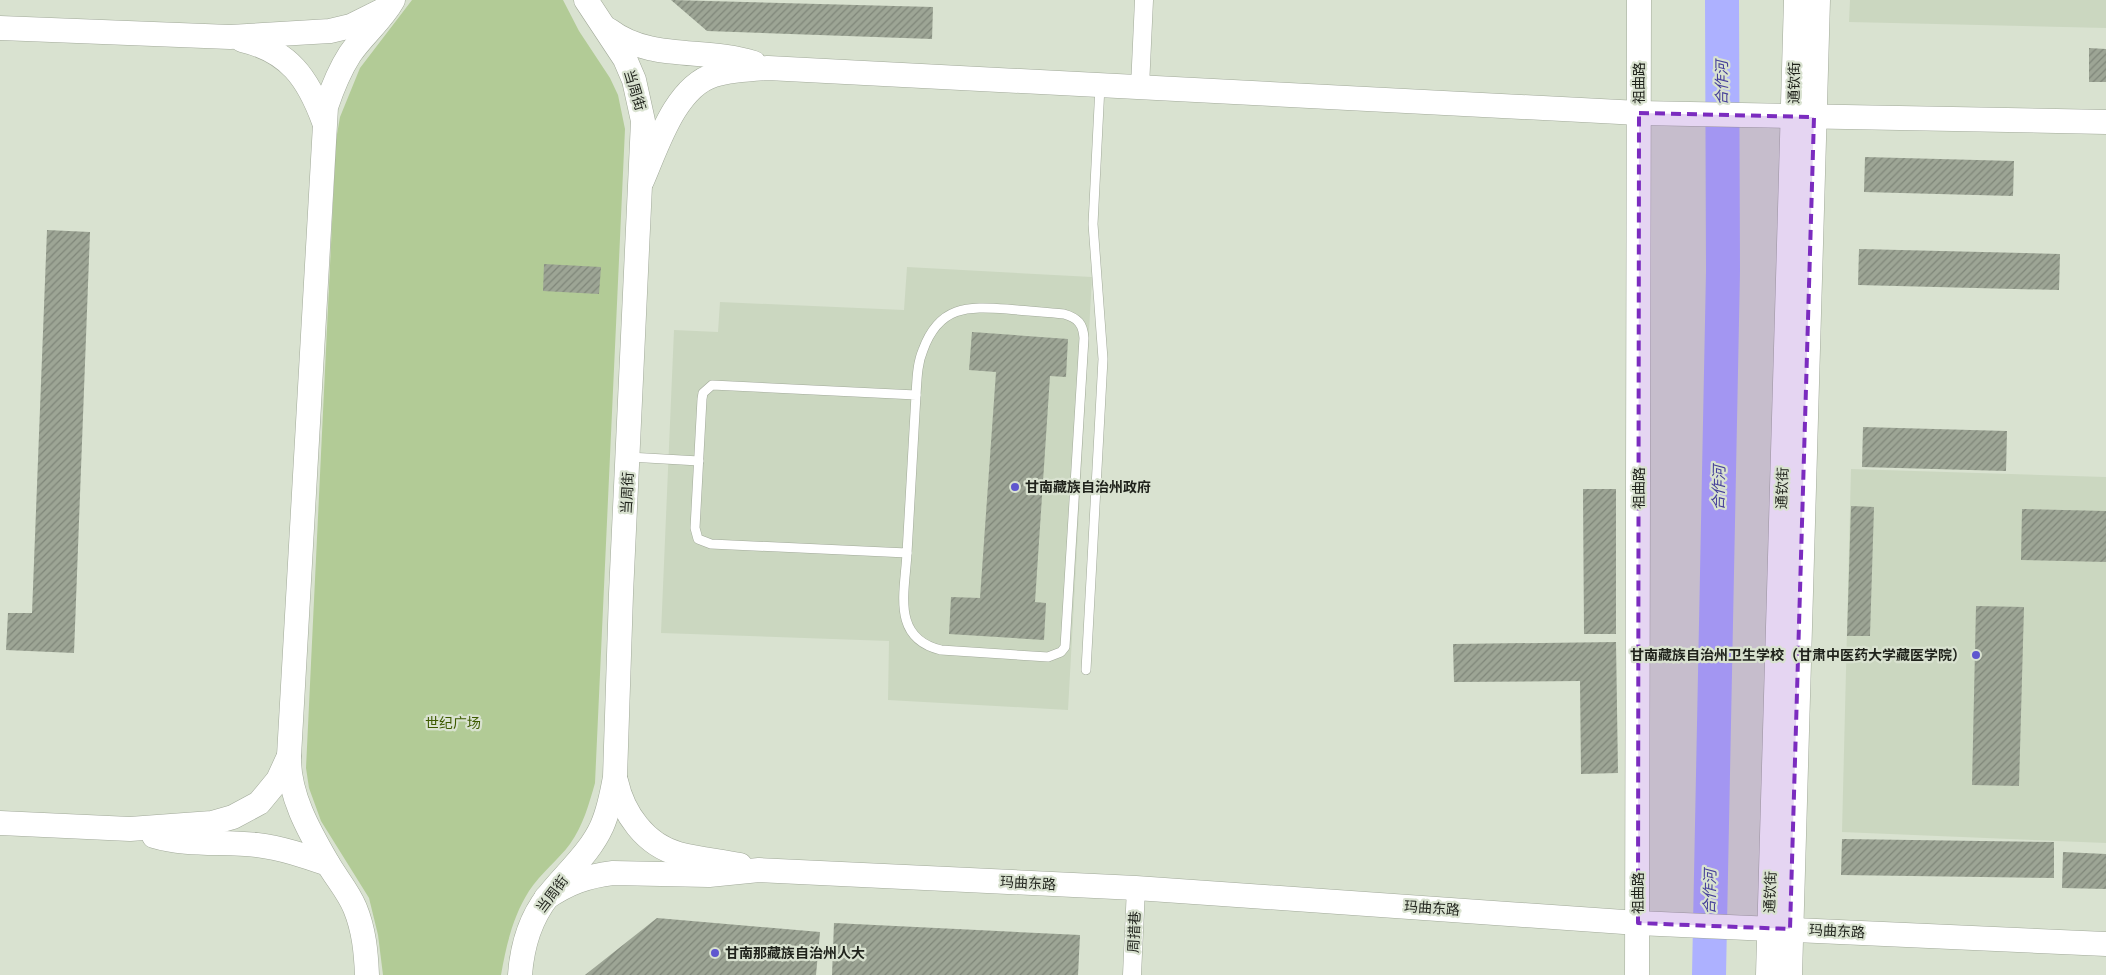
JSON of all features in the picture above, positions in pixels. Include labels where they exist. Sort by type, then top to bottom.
[{"type":"street","name":"当周街","points":[[520,975],[528,933],[546,898],[583,856],[602,826],[611,802],[615,777],[621,594],[642,182],[643,121],[640,99],[625,59],[598,21],[586,0]]},
{"type":"street","points":[[1140,87],[1144,0]]},
{"type":"street","name":"祖曲路","points":[[1637,975],[1647,923],[1639,113],[1640,0]]},
{"type":"street","name":"通钦街","points":[[1768,975],[1804,117],[1796,0]]},
{"type":"street","points":[[1804,117],[1818,0]]},
{"type":"street","points":[[0,28],[230,38],[330,31],[351,26],[373,16],[392,2]]},
{"type":"street","points":[[367,975],[366,954],[357,913],[302,815],[292,787],[289,756],[326,107],[350,53],[392,2]]},
{"type":"street","points":[[598,21],[621,39],[646,49],[736,58],[768,68]]},
{"type":"street","points":[[230,38],[269,48],[285,58],[305,80],[324,122]]},
{"type":"street","points":[[642,182],[665,128],[686,94],[696,84],[713,76],[738,70],[768,68],[1639,113],[2106,122]]},
{"type":"street","points":[[0,823],[130,829],[212,823],[245,812],[269,792],[278,780],[289,756]]},
{"type":"street","points":[[615,777],[621,802],[630,818],[653,841],[677,854],[759,870]]},
{"type":"street","points":[[130,829],[172,839],[257,845],[291,851],[328,864]]},
{"type":"street","points":[[546,898],[564,886],[597,875],[613,873],[709,875],[759,870]]},
{"type":"street","name":"玛曲东路","points":[[759,870],[1136,888],[1647,923],[2106,944]]},
{"type":"street","name":"周措巷","points":[[1132,975],[1136,888]]},
{"type":"street","points":[[1769,928],[1790,975]]},
{"type":"lane","points":[[1086,670],[1103,359],[1093,224],[1100,85]]},
{"type":"lane","points":[[975,307],[1073,316],[1080,322],[1084,338],[1065,647],[1061,652],[1048,657],[941,650],[924,644],[908,628],[904,617],[906,553],[916,395],[920,360],[927,341],[942,320],[959,310],[975,307]]},
{"type":"lane","points":[[906,553],[704,542],[698,539],[695,528],[702,392],[712,386],[916,395]]},
{"type":"lane","points":[[629,458],[698,460]]},
{"type":"highlighted area","points":[[1639,113],[1814,117],[1790,929],[1638,923]]},
{"type":"shaded area","points":[[1850,0],[2106,0],[2106,28],[1849,22]]},
{"type":"shaded area","points":[[907,267],[1092,277],[1068,710],[888,700],[889,641],[661,633],[674,330],[718,332],[720,302],[904,310]]},
{"type":"shaded area","name":"甘南藏族自治州卫生学校（甘肃中医药大学藏医学院）","points":[[1851,469],[2106,477],[2106,843],[1842,832]]},
{"type":"green space","name":"世纪广场","points":[[412,0],[563,0],[579,31],[610,78],[618,95],[625,129],[595,783],[585,815],[575,837],[534,884],[523,901],[511,931],[501,975],[383,975],[378,935],[369,898],[321,821],[309,788],[306,768],[336,140],[340,117],[360,68]]},
{"type":"building","points":[[671,0],[933,7],[932,39],[707,31]]},
{"type":"building","points":[[2089,48],[2106,49],[2106,82],[2089,82]]},
{"type":"building","points":[[1865,157],[2014,161],[2013,196],[1864,192]]},
{"type":"building","points":[[47,230],[90,232],[74,653],[6,650],[8,613],[32,613]]},
{"type":"building","points":[[1859,249],[2060,254],[2059,290],[1858,285]]},
{"type":"building","points":[[544,264],[601,267],[599,294],[543,291]]},
{"type":"building","name":"甘南藏族自治州政府","points":[[972,332],[1068,339],[1066,377],[1050,376],[1035,602],[1046,603],[1044,640],[949,634],[951,597],[980,598],[996,372],[969,370]]},
{"type":"building","points":[[1863,427],[2007,431],[2006,471],[1862,467]]},
{"type":"building","points":[[1583,489],[1616,489],[1616,634],[1584,634]]},
{"type":"building","points":[[1851,506],[1874,507],[1870,636],[1847,636]]},
{"type":"building","points":[[2022,509],[2106,511],[2106,562],[2021,560]]},
{"type":"building","points":[[1976,606],[2024,607],[2019,786],[1972,785]]},
{"type":"building","points":[[1616,642],[1618,773],[1581,774],[1580,681],[1454,682],[1453,644]]},
{"type":"building","points":[[1842,839],[2054,842],[2054,878],[1841,875]]},
{"type":"building","points":[[2063,852],[2106,854],[2106,889],[2062,888]]},
{"type":"building","name":"甘南那藏族自治州人大","points":[[657,918],[820,932],[816,975],[585,975]]},
{"type":"building","points":[[834,923],[1080,935],[1078,975],[832,975]]},
{"type":"waterway","name":"合作河","points":[[1709,975],[1723,271],[1722,0]]},
{"type":"place","name":"甘南藏族自治州政府","points":[[1015,487]]},
{"type":"place","name":"甘南藏族自治州卫生学校（甘肃中医药大学藏医学院）","points":[[1976,655]]},
{"type":"place","name":"甘南那藏族自治州人大","points":[[715,953]]}]
